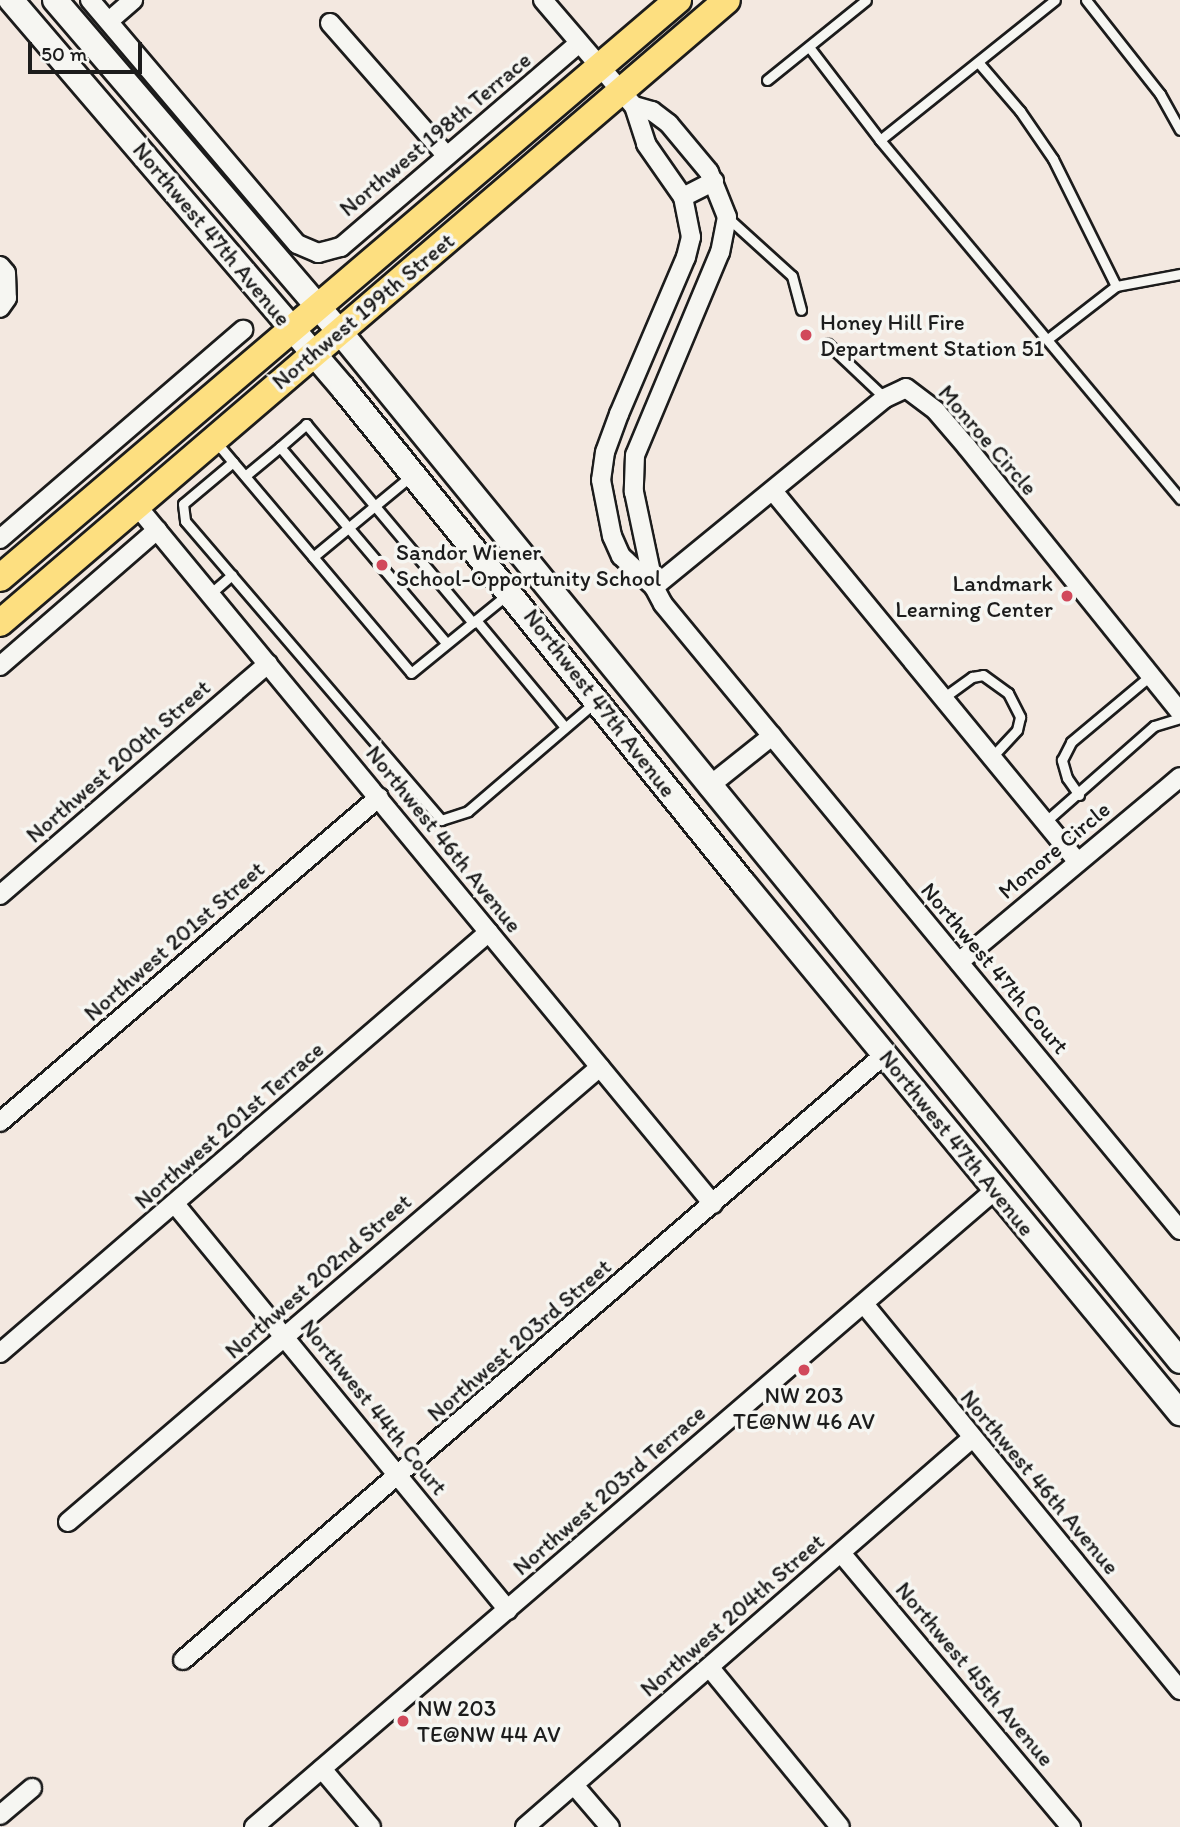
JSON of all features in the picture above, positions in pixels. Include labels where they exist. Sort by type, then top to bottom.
[{"type":"main road","name":"Northwest 47th Avenue","points":[[11,0],[414,473],[884,1055],[1180,1413]]},
{"type":"main road","name":"Northwest 47th Avenue","points":[[55,0],[340,332],[708,787],[1180,1361]]},
{"type":"main road","name":"Northwest 199th Street","points":[[0,578],[678,0]]},
{"type":"main road","name":"Northwest 199th Street","points":[[0,623],[313,354],[627,99],[727,0]]},
{"type":"main road","points":[[597,700],[626,703],[652,715]]},
{"type":"main road","points":[[884,1055],[893,1037],[893,1013]]},
{"type":"main road","points":[[995,1190],[1018,1190],[1054,1208]]},
{"type":"street","points":[[90,0],[108,21],[133,0]]},
{"type":"street","points":[[543,0],[627,99],[646,144],[683,197],[713,181]]},
{"type":"street","name":"Northwest 198th Terrace","points":[[108,21],[297,244],[318,254],[341,247],[579,43]]},
{"type":"street","points":[[330,23],[447,156]]},
{"type":"street","points":[[627,99],[652,111],[669,124],[713,181],[727,217],[720,252],[635,455],[634,492],[654,587],[885,398]]},
{"type":"street","name":"Northwest 47th Court","points":[[683,197],[691,237],[686,257],[605,452],[601,480],[605,508],[621,555],[654,587],[772,736],[1177,1221]]},
{"type":"street","points":[[0,266],[6,273],[4,303]]},
{"type":"street","points":[[0,539],[243,330]]},
{"type":"street","name":"Monroe Circle","points":[[885,398],[906,388],[936,411],[1180,712]]},
{"type":"street","points":[[619,414],[648,424]]},
{"type":"street","points":[[773,491],[1077,862]]},
{"type":"street","name":"Northwest 46th Avenue","points":[[137,506],[713,1203]]},
{"type":"street","points":[[0,666],[158,530]]},
{"type":"street","name":"Northwest 200th Street","points":[[0,895],[268,664]]},
{"type":"street","points":[[708,787],[772,736]]},
{"type":"street","name":"Monore Circle","points":[[959,962],[1180,777]]},
{"type":"street","name":"Northwest 201st Street","points":[[0,1122],[379,797]]},
{"type":"street","name":"Northwest 201st Terrace","points":[[0,1353],[489,932]]},
{"type":"street","name":"Northwest 203rd Street","points":[[183,1660],[400,1477],[884,1055]]},
{"type":"street","name":"Northwest 202nd Street","points":[[68,1522],[600,1066]]},
{"type":"street","name":"Northwest 203rd Terrace","points":[[254,1827],[995,1190]]},
{"type":"street","name":"Northwest 44th Court","points":[[175,1204],[508,1610]]},
{"type":"street","name":"Northwest 46th Avenue","points":[[863,1304],[971,1440],[1180,1690]]},
{"type":"street","name":"Northwest 204th Street","points":[[525,1827],[971,1440]]},
{"type":"street","name":"Northwest 45th Avenue","points":[[841,1553],[1070,1827]]},
{"type":"street","points":[[710,1668],[840,1827]]},
{"type":"street","points":[[322,1769],[371,1827]]},
{"type":"street","points":[[574,1785],[610,1827]]},
{"type":"street","points":[[0,1815],[32,1788]]},
{"type":"lane","points":[[767,79],[866,0]]},
{"type":"lane","points":[[880,140],[1055,0]]},
{"type":"lane","points":[[1086,0],[1160,94],[1180,130]]},
{"type":"lane","points":[[809,47],[880,140],[1049,338],[1180,499]]},
{"type":"lane","points":[[978,62],[1020,111],[1053,159],[1116,286]]},
{"type":"lane","points":[[727,217],[792,276],[802,310]]},
{"type":"lane","points":[[1049,338],[1116,286],[1180,274]]},
{"type":"lane","points":[[828,344],[885,398]]},
{"type":"lane","points":[[245,476],[306,424],[564,726]]},
{"type":"lane","points":[[213,438],[411,673],[511,591]]},
{"type":"lane","points":[[280,447],[446,643]]},
{"type":"lane","points":[[233,462],[183,504],[181,511],[185,521],[442,820],[468,811],[597,700]]},
{"type":"lane","points":[[313,557],[414,473]]},
{"type":"lane","points":[[210,594],[232,575]]},
{"type":"lane","points":[[1079,795],[1067,778],[1062,760],[1071,742],[1151,675]]},
{"type":"lane","points":[[943,698],[971,677],[983,676],[1008,693],[1020,717],[1017,730],[992,757]]},
{"type":"lane","points":[[1045,822],[1079,795],[1154,726],[1180,718]]},
{"type":"place","name":"Honey Hill Fire Department Station 51","points":[[806,335]]},
{"type":"place","name":"Sandor Wiener School-Opportunity School","points":[[382,565]]},
{"type":"place","name":"Landmark Learning Center","points":[[1067,596]]},
{"type":"place","name":"NW 203 TE@NW 46 AV","points":[[804,1370]]},
{"type":"place","name":"NW 203 TE@NW 44 AV","points":[[403,1721]]}]
